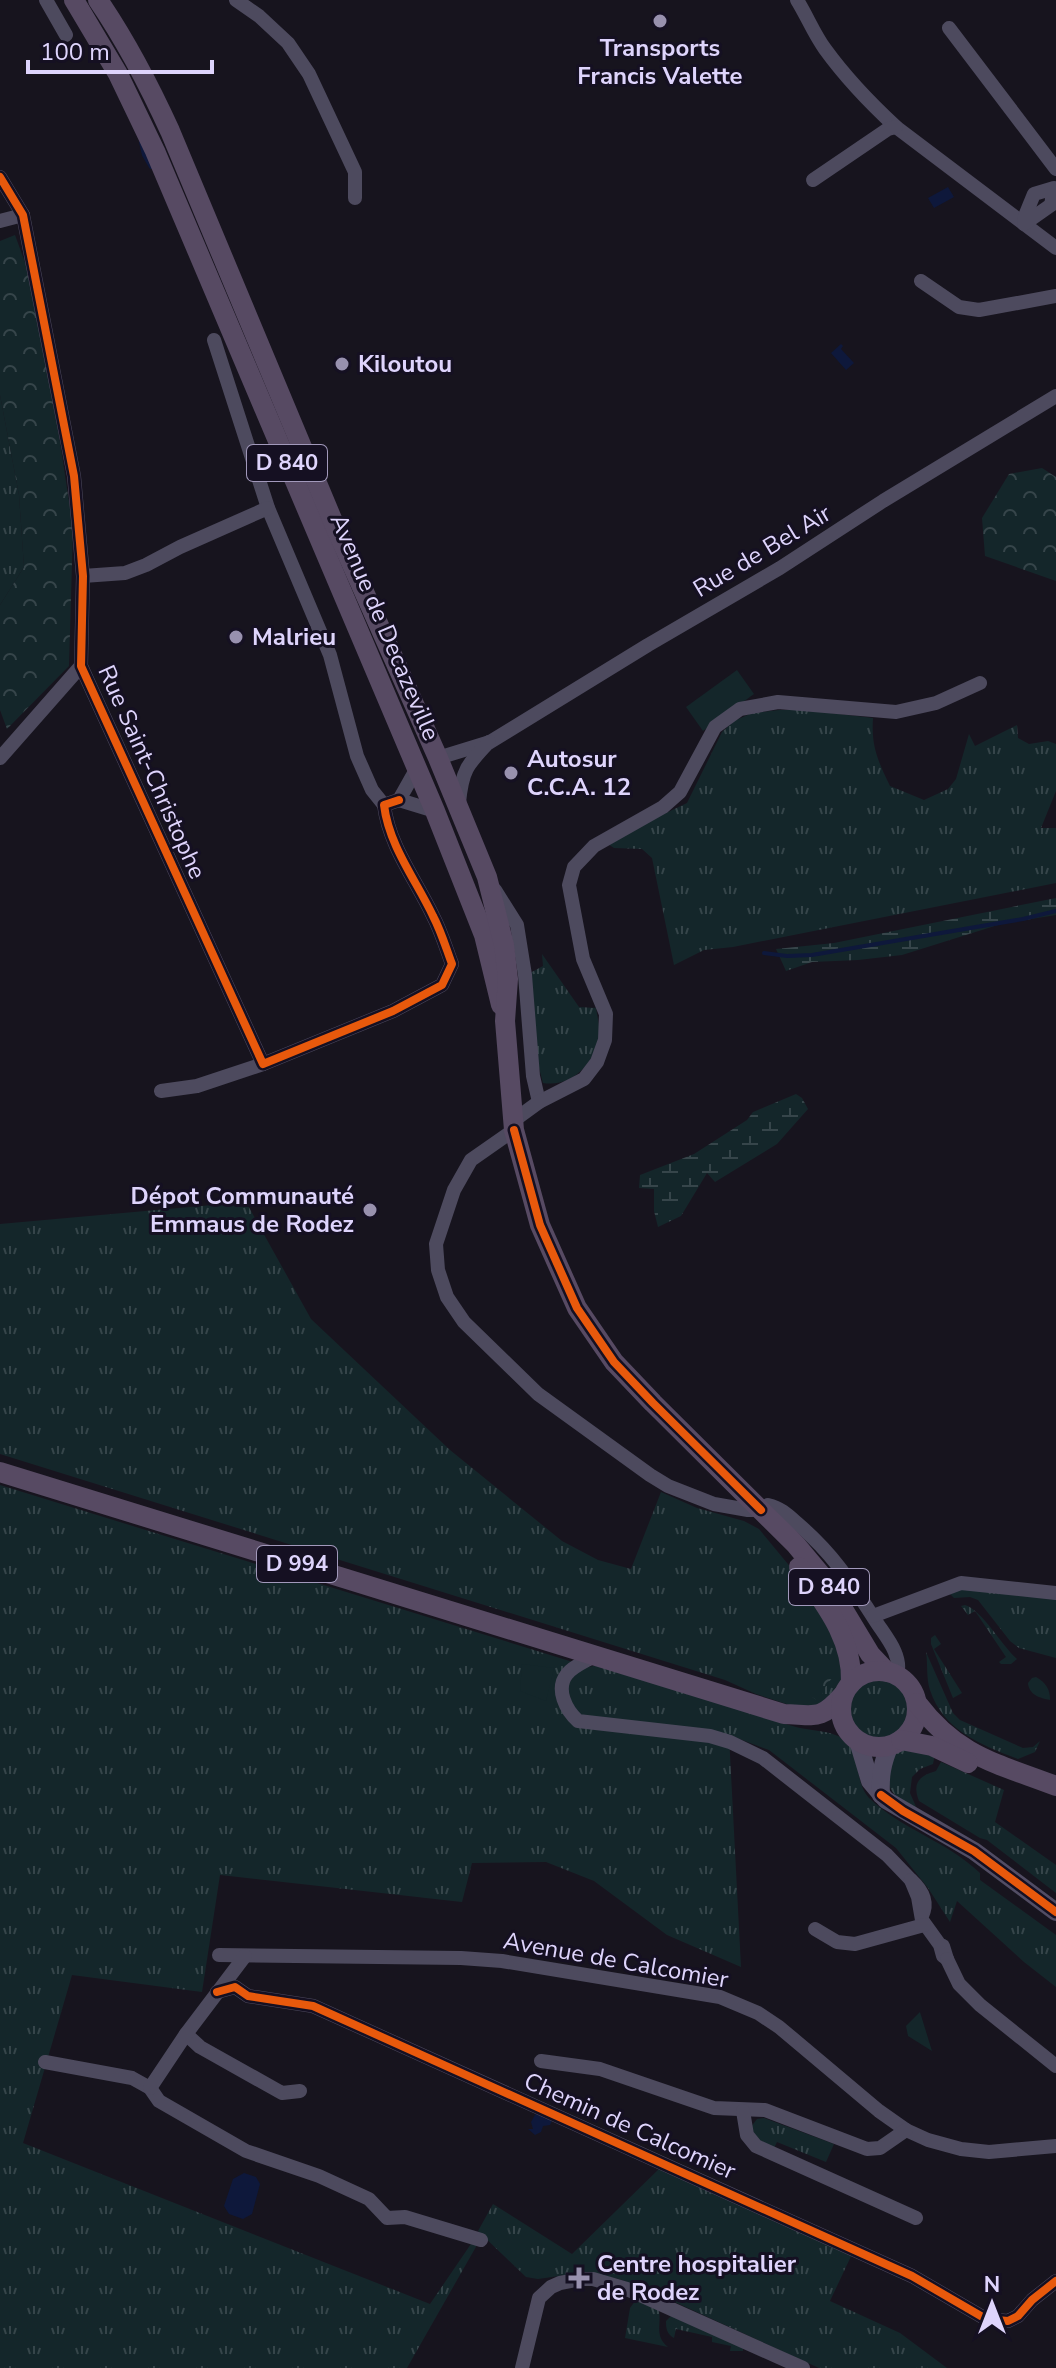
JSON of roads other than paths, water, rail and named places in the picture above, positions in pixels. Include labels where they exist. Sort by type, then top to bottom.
[{"type":"main road","name":"Avenue de Decazeville","points":[[74,0],[118,74],[155,151],[417,768],[484,935],[505,1021]]},
{"type":"main road","name":"Avenue de Decazeville","points":[[98,0],[148,85],[170,131],[337,531],[487,877],[504,945],[508,979],[505,1021],[513,1125],[540,1225],[577,1308],[614,1362],[796,1545],[826,1581],[870,1654],[892,1673]]},
{"type":"main road","name":"D 994","points":[[0,1472],[784,1714],[816,1716],[830,1710],[847,1689]]},
{"type":"main road","name":"Avenue de Decazeville","points":[[761,1510],[834,1618],[846,1643],[847,1689]]},
{"type":"main road","points":[[1056,1786],[997,1765],[949,1739],[917,1703],[908,1684],[892,1673],[867,1672],[847,1689],[841,1714],[870,1781],[881,1795],[974,1851],[1056,1912]]},
{"type":"main road","points":[[881,1795],[882,1762],[914,1723],[917,1703]]},
{"type":"main road","name":"D 994","points":[[784,1714],[797,1722],[853,1737]]},
{"type":"main road","points":[[853,1737],[872,1746],[895,1743],[932,1746],[1009,1780],[1056,1793]]},
{"type":"street","points":[[46,0],[66,35]]},
{"type":"street","points":[[236,0],[288,43],[309,74],[355,172],[355,198]]},
{"type":"street","points":[[799,1],[823,46],[852,83],[896,127],[1056,248]]},
{"type":"street","points":[[949,28],[1056,169]]},
{"type":"street","points":[[813,180],[888,129],[896,127]]},
{"type":"street","name":"Rue Saint-Christophe","points":[[0,177],[23,215],[74,476],[83,576],[81,666],[263,1064]]},
{"type":"street","points":[[1024,224],[1051,205],[1055,186]]},
{"type":"street","points":[[0,221],[23,215]]},
{"type":"street","points":[[921,281],[959,307],[979,310],[1056,296]]},
{"type":"street","points":[[161,1091],[212,1082],[393,1011],[442,985],[452,964],[434,918],[386,824],[384,805],[372,790],[357,756],[330,655],[268,508],[214,340]]},
{"type":"street","name":"Rue de Bel Air","points":[[438,758],[490,742],[780,568],[1056,396]]},
{"type":"street","points":[[83,576],[125,573],[268,508]]},
{"type":"street","points":[[0,758],[81,666]]},
{"type":"street","points":[[892,1673],[900,1666],[895,1651],[848,1575],[817,1540],[780,1508],[768,1505],[761,1510],[714,1504],[668,1486],[624,1458],[538,1394],[464,1322],[447,1297],[438,1270],[436,1244],[454,1190],[471,1160],[539,1102],[584,1079],[597,1062],[605,1040],[606,1014],[583,959],[569,885],[574,867],[594,846],[663,807],[680,792],[715,727],[740,709],[778,702],[896,712],[936,703],[980,683]]},
{"type":"street","name":"Rue de Bel Air","points":[[458,805],[461,781],[467,766],[490,742]]},
{"type":"street","points":[[399,800],[417,768]]},
{"type":"street","points":[[384,805],[399,800],[435,811]]},
{"type":"street","points":[[487,877],[517,925],[525,971],[533,1076],[539,1102]]},
{"type":"street","points":[[873,1616],[961,1583],[1056,1593]]},
{"type":"street","points":[[594,1656],[568,1672],[562,1682],[563,1701],[578,1721],[710,1736],[755,1754],[887,1855],[921,1889],[925,1899],[923,1920],[944,1952],[959,1984],[980,2005],[1056,2066]]},
{"type":"street","points":[[815,1929],[837,1942],[855,1944],[923,1920]]},
{"type":"street","name":"Avenue de Calcomier","points":[[219,1955],[502,1961],[720,1997],[758,2013],[779,2027],[855,2093],[906,2130],[928,2140],[961,2149],[989,2152],[1056,2146]]},
{"type":"street","points":[[150,2088],[245,1956]]},
{"type":"street","name":"Chemin de Calcomier","points":[[217,1992],[235,1987],[248,1996],[313,2006],[912,2276],[986,2319],[1008,2321],[1018,2316],[1055,2282]]},
{"type":"street","points":[[186,2034],[200,2047],[282,2093],[300,2091]]},
{"type":"street","points":[[541,2061],[600,2069],[714,2108],[765,2110],[867,2149],[880,2148],[906,2130]]},
{"type":"street","points":[[45,2062],[132,2078],[150,2088],[159,2101],[246,2151],[319,2176],[369,2199],[387,2218],[405,2217],[481,2240]]},
{"type":"street","points":[[743,2111],[747,2135],[756,2146],[916,2218]]},
{"type":"street","points":[[522,2368],[539,2298],[560,2283],[593,2279],[627,2289],[803,2368]]},
{"type":"water","points":[[948,187],[954,197],[934,208],[928,198]]},
{"type":"water","points":[[841,344],[841,349],[854,363],[846,370],[831,353]]},
{"type":"water","points":[[536,2113],[552,2121],[535,2135],[528,2129],[533,2129],[531,2122]]},
{"type":"water","points":[[244,2173],[256,2177],[260,2184],[252,2214],[243,2219],[229,2214],[224,2206],[233,2179]]},
{"type":"waterway","points":[[141,142],[151,167]]},
{"type":"waterway","points":[[764,953],[812,955],[1056,911]]},
{"type":"place","name":"Transports Francis Valette","points":[[660,21]]},
{"type":"place","name":"Kiloutou","points":[[342,364]]},
{"type":"place","name":"Malrieu","points":[[236,637]]},
{"type":"place","name":"Autosur C.C.A. 12","points":[[511,773]]},
{"type":"place","name":"Dépot Communauté Emmaus de Rodez","points":[[370,1210]]},
{"type":"place","name":"Centre hospitalier de Rodez","points":[[579,2278]]}]
